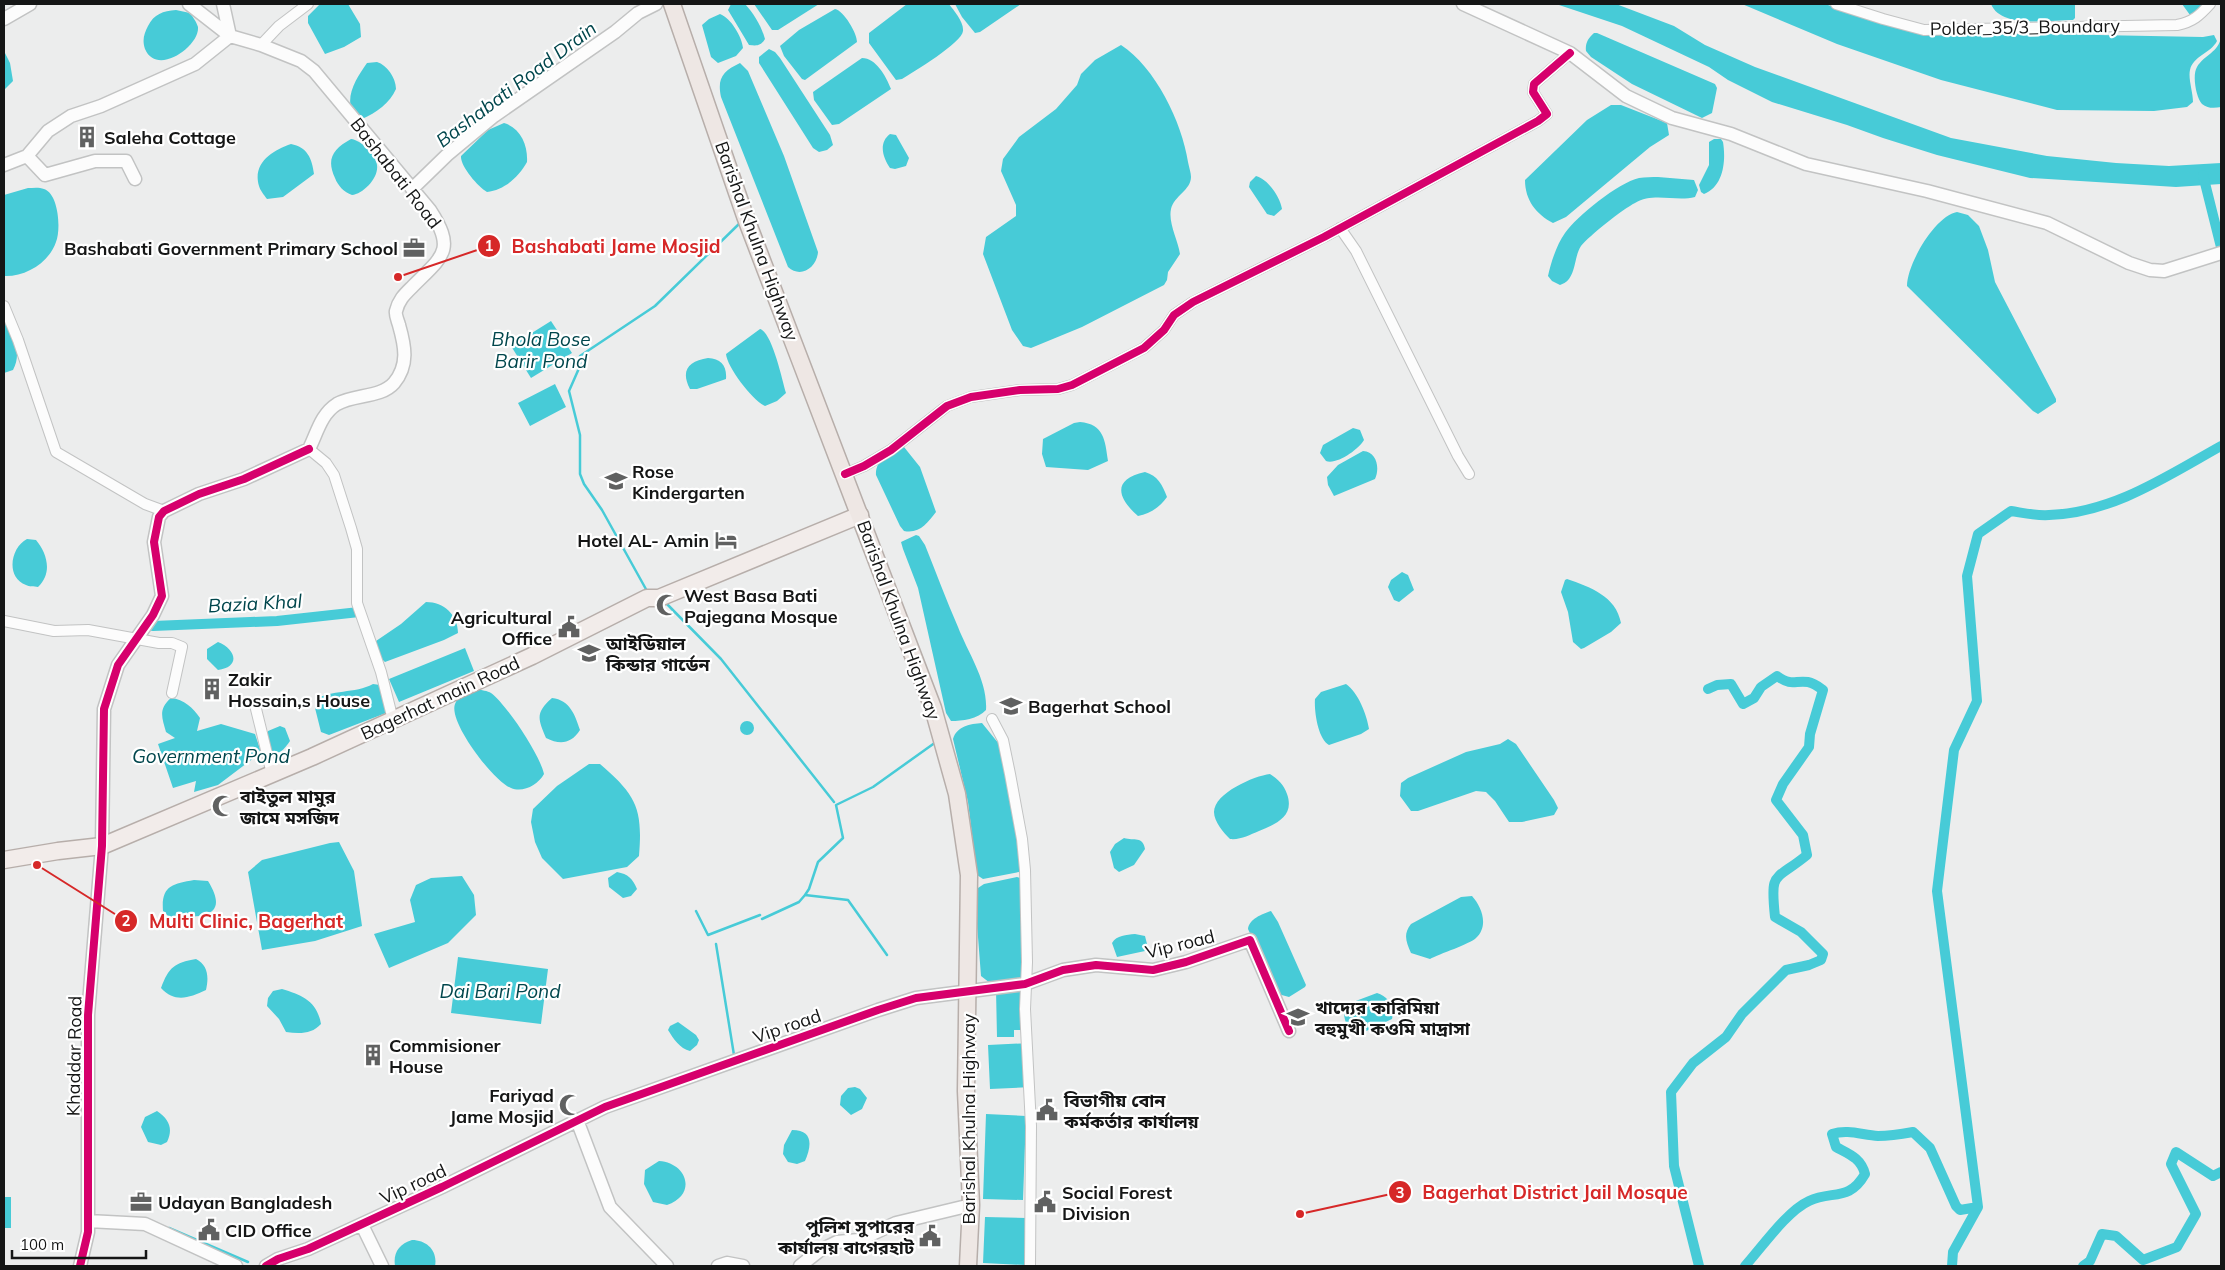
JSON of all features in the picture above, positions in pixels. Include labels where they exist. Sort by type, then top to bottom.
[{"type":"highway","name":"Barishal Khulna Highway","points":[[674,5],[745,216],[933,708],[957,794],[968,875],[966,1091],[971,1206],[968,1266]]},
{"type":"main road","name":"Bagerhat main Road","points":[[4,860],[102,846],[393,720],[532,656],[647,598],[660,598],[860,515]]},
{"type":"street","points":[[4,19],[30,4]]},
{"type":"street","name":"Bashabati Road","points":[[189,4],[230,36],[261,44],[301,61],[314,71],[438,222],[446,243],[441,256],[400,298],[396,313],[405,348],[402,368],[393,384],[382,391],[337,404],[322,419],[309,449]]},
{"type":"street","points":[[4,165],[27,156],[42,137],[59,123],[195,64],[230,36],[223,4]]},
{"type":"street","points":[[261,44],[279,26],[308,4]]},
{"type":"street","points":[[412,190],[447,156],[494,116],[615,32],[638,13],[656,4]]},
{"type":"street","points":[[1462,4],[1570,54],[1626,96],[1672,118],[1731,134],[1806,164],[1927,191],[2047,223],[2121,259],[2150,270],[2171,270],[2221,253]]},
{"type":"street","name":"Polder_35/3_Boundary","points":[[1836,4],[1924,30],[2177,25],[2188,23],[2197,18],[2210,4]]},
{"type":"street","points":[[845,474],[864,466],[891,450],[947,406],[971,397],[1020,390],[1058,389],[1072,385],[1144,348],[1164,330],[1174,315],[1193,302],[1340,228],[1544,118],[1546,112],[1534,94],[1533,87],[1570,54]]},
{"type":"street","points":[[27,156],[45,175],[95,161],[126,161],[135,179]]},
{"type":"street","points":[[1340,228],[1356,251],[1458,456],[1470,474]]},
{"type":"street","points":[[4,306],[18,340],[56,452],[145,504],[164,511],[199,494],[244,479],[309,449],[326,463],[334,475],[357,549],[357,603],[381,672],[393,720]]},
{"type":"street","name":"Khaddar Road","points":[[80,1266],[88,1232],[88,1015],[102,846],[104,709],[118,665],[153,615],[162,596],[154,542],[159,517],[164,511]]},
{"type":"street","points":[[4,621],[43,630],[88,630],[139,636],[182,647],[172,693]]},
{"type":"street","points":[[256,709],[272,774]]},
{"type":"street","points":[[992,719],[1003,740],[1022,839],[1026,902],[1025,1027],[1031,1126],[1030,1266]]},
{"type":"street","name":"Vip road","points":[[266,1266],[442,1188],[605,1107],[701,1071],[916,998],[1025,984],[1063,970],[1096,965],[1153,970],[1186,962],[1250,940],[1289,1032]]},
{"type":"street","points":[[577,1120],[610,1207],[667,1266]]},
{"type":"street","points":[[800,1266],[820,1251],[837,1242],[859,1240],[896,1223],[971,1206]]},
{"type":"street","points":[[88,1221],[145,1224],[236,1266]]},
{"type":"street","points":[[362,1224],[382,1266]]},
{"type":"street","points":[[718,1266],[727,1263],[743,1266]]},
{"type":"water","points":[[320,4],[348,4],[360,24],[361,37],[344,47],[325,54],[308,23],[308,16]]},
{"type":"water","points":[[731,4],[745,4],[757,20],[765,39],[762,43],[749,45],[728,10]]},
{"type":"water","points":[[754,4],[819,4],[778,30],[772,30]]},
{"type":"water","points":[[907,4],[949,4],[960,20],[963,31],[955,43],[936,57],[902,79],[896,80],[869,43],[869,33]]},
{"type":"water","points":[[955,4],[1021,4],[980,32],[975,33],[962,17]]},
{"type":"water","points":[[1556,4],[1616,4],[1674,26],[1705,45],[1755,67],[1951,138],[2047,156],[2116,163],[2169,166],[2221,163],[2221,184],[2176,187],[2030,178],[1937,155],[1772,102],[1728,80],[1709,67],[1622,26]]},
{"type":"water","points":[[1742,4],[1825,4],[1875,21],[1942,32],[2203,37],[2214,35],[2217,41],[2211,49],[2192,65],[2190,77],[2193,102],[2187,107],[2154,111],[2057,110],[1941,80],[1837,44]]},
{"type":"water","points":[[1991,4],[2075,4],[2075,18],[2073,20],[2040,22],[2015,20],[1996,12]]},
{"type":"water","points":[[2182,4],[2205,4],[2196,13],[2190,15]]},
{"type":"water","points":[[835,9],[849,23],[855,33],[857,42],[805,80],[802,79],[784,56],[780,46],[799,30]]},
{"type":"water","points":[[176,10],[190,13],[198,27],[197,35],[185,50],[177,56],[159,60],[151,57],[145,49],[144,43],[148,26],[159,14]]},
{"type":"water","points":[[720,14],[728,19],[735,28],[743,48],[736,56],[718,63],[711,57],[702,25]]},
{"type":"water","points":[[1594,33],[1715,84],[1717,88],[1712,113],[1702,118],[1632,84],[1591,57],[1586,51],[1586,46]]},
{"type":"water","points":[[2221,37],[2221,107],[2214,108],[2202,104],[2198,97],[2195,81],[2197,67],[2214,50]]},
{"type":"water","points":[[1121,45],[1145,67],[1156,81],[1173,113],[1185,146],[1191,174],[1190,182],[1175,200],[1170,214],[1180,254],[1168,272],[1164,285],[1082,327],[1031,348],[1023,346],[1012,330],[983,254],[986,237],[1016,216],[1016,205],[1001,171],[1003,159],[1019,137],[1056,109],[1077,85],[1081,74],[1095,60]]},
{"type":"water","points":[[769,49],[780,58],[830,135],[833,145],[827,150],[819,152],[813,148],[759,63],[759,57]]},
{"type":"water","points":[[4,51],[10,63],[13,81],[4,90]]},
{"type":"water","points":[[862,58],[876,64],[891,89],[839,124],[832,125],[814,100],[813,92]]},
{"type":"water","points":[[377,62],[390,72],[396,89],[382,107],[362,119],[351,108],[352,90],[367,63]]},
{"type":"water","points":[[740,63],[748,71],[784,156],[818,252],[815,262],[808,270],[798,272],[788,267],[721,97],[720,85],[725,72]]},
{"type":"water","points":[[1611,105],[1621,105],[1667,123],[1669,135],[1650,147],[1566,217],[1553,223],[1541,215],[1529,200],[1525,180],[1587,120]]},
{"type":"water","points":[[504,123],[515,129],[522,138],[525,144],[527,162],[520,173],[505,186],[487,192],[470,176],[463,165],[461,156],[488,130]]},
{"type":"water","points":[[890,134],[896,135],[909,158],[906,166],[895,169],[890,168],[887,164],[883,146]]},
{"type":"water","points":[[351,139],[359,142],[367,149],[374,157],[377,165],[373,180],[361,192],[352,195],[338,184],[331,165],[331,160],[336,151]]},
{"type":"water","points":[[1714,139],[1721,139],[1723,142],[1724,164],[1720,179],[1716,185],[1704,194],[1701,192],[1699,185],[1709,165],[1709,142]]},
{"type":"water","points":[[291,144],[296,145],[308,154],[314,174],[283,197],[267,199],[260,188],[258,178],[261,164],[277,150]]},
{"type":"water","points":[[1256,176],[1273,189],[1279,199],[1282,209],[1274,216],[1267,214],[1249,187],[1250,182]]},
{"type":"water","points":[[1658,177],[1694,180],[1698,190],[1695,197],[1649,198],[1630,206],[1598,230],[1581,246],[1572,274],[1565,282],[1560,285],[1552,281],[1548,276],[1557,248],[1562,237],[1579,218],[1620,186],[1639,178]]},
{"type":"water","points":[[28,188],[44,189],[53,198],[58,213],[58,236],[53,250],[42,262],[20,274],[4,276],[4,195]]},
{"type":"water","points":[[1957,212],[1968,215],[1979,226],[1988,250],[1995,282],[2056,399],[2056,402],[2038,414],[1907,286],[1912,266],[1924,242],[1940,222]]},
{"type":"water","points":[[4,318],[13,337],[17,356],[13,370],[4,373]]},
{"type":"water","name":"Bhola Bose Barir Pond","points":[[551,321],[572,353],[531,378],[511,346]]},
{"type":"water","points":[[760,329],[769,338],[786,393],[777,401],[765,406],[754,398],[741,383],[727,360],[726,354]]},
{"type":"water","points":[[708,358],[720,361],[724,366],[726,379],[697,389],[690,389],[686,377],[688,368],[696,361]]},
{"type":"water","points":[[555,384],[566,407],[530,426],[518,403]]},
{"type":"water","points":[[1080,422],[1094,426],[1102,434],[1108,461],[1088,470],[1046,467],[1042,454],[1043,439],[1074,423]]},
{"type":"water","points":[[1353,428],[1360,430],[1364,440],[1361,444],[1353,452],[1336,461],[1326,461],[1320,453],[1323,445]]},
{"type":"water","points":[[904,447],[920,467],[936,512],[923,527],[914,531],[904,531],[900,526],[876,475],[878,465],[884,456]]},
{"type":"water","points":[[1363,451],[1371,454],[1376,461],[1375,479],[1334,496],[1328,485],[1327,477],[1338,465]]},
{"type":"water","points":[[1145,472],[1159,481],[1167,497],[1154,510],[1138,516],[1126,503],[1121,490],[1127,479]]},
{"type":"water","points":[[916,535],[919,536],[925,545],[984,688],[986,710],[979,716],[970,719],[951,721],[946,713],[918,588],[901,542]]},
{"type":"water","points":[[27,539],[36,540],[43,551],[47,563],[46,576],[38,587],[27,586],[19,581],[13,569],[14,555],[17,548]]},
{"type":"water","points":[[1402,572],[1408,575],[1414,590],[1399,602],[1394,600],[1388,587],[1391,580]]},
{"type":"water","points":[[1567,579],[1593,589],[1608,599],[1614,606],[1621,623],[1611,632],[1581,649],[1573,642],[1568,612],[1561,592]]},
{"type":"water","points":[[426,602],[439,604],[449,611],[456,621],[458,633],[385,662],[376,654],[374,646],[376,641],[401,624]]},
{"type":"water","points":[[218,642],[232,653],[233,662],[225,668],[218,670],[207,659],[207,649]]},
{"type":"water","points":[[465,648],[474,671],[399,702],[389,679]]},
{"type":"water","points":[[373,684],[380,685],[387,708],[386,713],[329,735],[321,732],[315,700],[328,694],[359,689]]},
{"type":"water","points":[[1346,684],[1354,692],[1361,704],[1369,729],[1361,734],[1329,745],[1325,742],[1319,731],[1315,699],[1321,692]]},
{"type":"water","points":[[477,689],[490,692],[498,699],[530,743],[544,774],[534,785],[525,789],[516,789],[503,783],[484,764],[465,737],[458,724],[455,704],[461,696]]},
{"type":"water","name":"Government Pond","points":[[171,698],[184,702],[197,714],[200,718],[197,731],[221,724],[255,734],[260,749],[259,754],[218,785],[194,792],[196,781],[173,788],[158,744],[175,738],[166,732],[162,718],[164,706]]},
{"type":"water","points":[[552,698],[558,699],[567,705],[576,719],[580,730],[569,741],[556,742],[546,738],[543,731],[540,721],[541,712]]},
{"type":"water","points":[[747,721],[752,723],[754,728],[752,733],[747,735],[742,733],[740,728],[742,723]]},
{"type":"water","points":[[982,723],[999,744],[1005,767],[1022,868],[1019,872],[983,879],[977,875],[968,802],[953,739],[961,728]]},
{"type":"water","points":[[280,726],[285,728],[290,741],[279,752],[270,752],[266,736],[268,731]]},
{"type":"water","points":[[1508,739],[1516,744],[1554,800],[1558,808],[1554,815],[1522,822],[1509,822],[1495,801],[1486,792],[1476,791],[1418,811],[1411,811],[1400,796],[1401,783],[1408,778],[1466,752],[1500,744]]},
{"type":"water","points":[[589,764],[600,764],[629,794],[638,814],[640,826],[639,856],[627,867],[563,879],[542,858],[535,842],[531,822],[533,809],[557,786]]},
{"type":"water","points":[[1270,774],[1280,782],[1286,791],[1289,802],[1286,814],[1277,822],[1265,828],[1241,838],[1230,839],[1217,823],[1214,816],[1216,805],[1220,798],[1245,782]]},
{"type":"water","points":[[1124,838],[1142,842],[1145,849],[1134,865],[1119,872],[1114,868],[1110,852],[1115,844]]},
{"type":"water","points":[[339,842],[354,871],[362,926],[315,941],[262,950],[248,872],[262,860]]},
{"type":"water","points":[[617,872],[624,874],[634,882],[637,889],[631,896],[623,898],[609,887],[608,878]]},
{"type":"water","points":[[462,876],[474,895],[476,915],[448,943],[389,968],[374,934],[415,922],[410,900],[416,885],[431,878]]},
{"type":"water","points":[[1017,877],[1023,879],[1024,976],[1019,980],[990,983],[981,976],[977,924],[978,888],[984,884]]},
{"type":"water","points":[[194,880],[208,881],[216,903],[214,910],[200,916],[169,917],[163,911],[166,891],[174,885]]},
{"type":"water","points":[[1472,896],[1479,906],[1483,917],[1482,928],[1476,938],[1430,959],[1411,953],[1406,938],[1411,924],[1461,897]]},
{"type":"water","points":[[1271,911],[1278,922],[1306,985],[1289,997],[1278,994],[1248,929],[1253,920]]},
{"type":"water","points":[[1135,934],[1145,936],[1147,944],[1145,951],[1117,957],[1112,943],[1114,940],[1122,936]]},
{"type":"water","name":"Dai Bari Pond","points":[[458,957],[548,969],[541,1024],[451,1013]]},
{"type":"water","points":[[196,959],[207,972],[206,990],[182,998],[172,996],[161,988],[173,967],[182,962]]},
{"type":"water","points":[[282,989],[302,997],[312,1004],[321,1024],[314,1030],[305,1033],[286,1032],[279,1019],[267,1006],[268,998],[273,991]]},
{"type":"water","points":[[996,990],[1022,990],[1023,1030],[1014,1030],[1014,1037],[997,1037]]},
{"type":"water","points":[[1377,993],[1381,994],[1390,1003],[1392,1019],[1362,1033],[1353,1034],[1345,1021],[1345,1005]]},
{"type":"water","points":[[678,1022],[696,1035],[699,1040],[697,1045],[690,1051],[680,1046],[668,1030],[670,1026]]},
{"type":"water","points":[[1030,1043],[1032,1087],[990,1089],[988,1045]]},
{"type":"water","points":[[855,1087],[860,1089],[867,1098],[862,1109],[851,1115],[840,1105],[841,1096],[848,1088]]},
{"type":"water","points":[[157,1111],[165,1118],[170,1129],[167,1142],[161,1145],[148,1142],[141,1127],[145,1117]]},
{"type":"water","points":[[986,1114],[1026,1116],[1023,1200],[983,1199]]},
{"type":"water","points":[[792,1130],[804,1133],[810,1144],[805,1161],[797,1164],[788,1162],[783,1154],[784,1145]]},
{"type":"water","points":[[659,1161],[677,1167],[685,1180],[682,1194],[667,1205],[653,1202],[644,1184],[645,1170]]},
{"type":"water","points":[[4,1197],[11,1197],[11,1228],[4,1228]]},
{"type":"water","points":[[985,1217],[1027,1218],[1026,1265],[983,1263]]},
{"type":"water","points":[[412,1240],[422,1242],[430,1247],[435,1256],[435,1266],[395,1266],[396,1253],[400,1247]]},
{"type":"waterway","points":[[2203,175],[2221,247]]},
{"type":"waterway","points":[[647,591],[580,474],[580,435],[569,391],[580,366],[580,356],[655,306],[742,221]]},
{"type":"waterway","points":[[1952,1266],[1953,1252],[1978,1207],[1937,891],[1954,750],[1977,701],[1967,576],[1978,534],[2011,511],[2049,515],[2073,513],[2095,508],[2139,491],[2221,446]]},
{"type":"waterway","points":[[664,601],[721,659],[834,802]]},
{"type":"waterway","name":"Bazia Khal","points":[[153,626],[277,621],[359,612]]},
{"type":"waterway","points":[[1699,1266],[1674,1166],[1671,1092],[1693,1063],[1726,1037],[1742,1014],[1786,970],[1809,965],[1821,960],[1823,954],[1801,932],[1775,917],[1773,891],[1777,878],[1807,855],[1803,835],[1776,800],[1783,784],[1809,747],[1810,734],[1823,690],[1810,683],[1790,682],[1777,676],[1761,687],[1754,698],[1743,704],[1731,684],[1717,685],[1708,689]]},
{"type":"waterway","points":[[887,955],[848,900],[805,895],[809,889],[818,862],[843,838],[836,805],[873,787],[936,742]]},
{"type":"waterway","points":[[762,919],[799,902],[805,895]]},
{"type":"waterway","points":[[696,911],[708,935],[760,915]]},
{"type":"waterway","points":[[716,944],[734,1055]]},
{"type":"waterway","points":[[1745,1266],[1775,1230],[1801,1206],[1817,1198],[1846,1192],[1859,1183],[1865,1174],[1857,1160],[1836,1147],[1832,1134],[1849,1132],[1882,1136],[1913,1132],[1930,1148],[1956,1206],[1960,1210],[1978,1207]]},
{"type":"waterway","points":[[2083,1266],[2090,1261],[2102,1234],[2116,1236],[2143,1260],[2177,1247],[2196,1214],[2171,1164],[2176,1152],[2213,1176],[2221,1172]]},
{"type":"waterway","points":[[169,1228],[248,1262]]},
{"type":"cycle path","points":[[845,474],[864,466],[891,450],[947,406],[971,397],[1020,390],[1058,389],[1072,385],[1144,348],[1164,330],[1174,315],[1193,302],[1324,237],[1538,121],[1547,114],[1533,92],[1534,84],[1570,53]]},
{"type":"cycle path","points":[[80,1266],[88,1232],[88,1015],[102,846],[104,709],[118,665],[153,615],[162,596],[154,542],[159,517],[164,511],[199,494],[244,479],[309,449]]},
{"type":"cycle path","points":[[266,1266],[278,1259],[308,1249],[442,1187],[605,1107],[916,998],[1025,984],[1063,970],[1096,965],[1153,970],[1186,962],[1250,940],[1289,1031]]},
{"type":"place","name":"Saleha Cottage","points":[[87,137]]},
{"type":"place","name":"Bashabati Government Primary School","points":[[414,248]]},
{"type":"place","name":"Bashabati Jame Mosjid","points":[[398,277]]},
{"type":"place","name":"Rose Kindergarten","points":[[616,481]]},
{"type":"place","name":"Hotel AL- Amin","points":[[726,540]]},
{"type":"place","name":"West Basa Bati Pajegana Mosque","points":[[667,605]]},
{"type":"place","name":"Agricultural Office","points":[[569,627]]},
{"type":"place","name":"আইডিয়াল কিন্ডার গার্ডেন","points":[[589,653]]},
{"type":"place","name":"Zakir Hossain,s House","points":[[212,689]]},
{"type":"place","name":"Bagerhat School","points":[[1011,706]]},
{"type":"place","name":"বাইতুল মামুর জামে মসজিদ","points":[[223,806]]},
{"type":"place","name":"Multi Clinic, Bagerhat","points":[[37,865]]},
{"type":"place","name":"খাদ্যের কারিমিয়া বহুমুখী কওমি মাদ্রাসা","points":[[1298,1017]]},
{"type":"place","name":"Commisioner House","points":[[373,1055]]},
{"type":"place","name":"Fariyad Jame Mosjid","points":[[570,1105]]},
{"type":"place","name":"বিভাগীয় বোন কর্মকর্তার কার্যালয়","points":[[1047,1110]]},
{"type":"place","name":"Udayan Bangladesh","points":[[141,1202]]},
{"type":"place","name":"Social Forest Division","points":[[1045,1202]]},
{"type":"place","name":"Bagerhat District Jail Mosque","points":[[1300,1214]]},
{"type":"place","name":"CID Office","points":[[209,1230]]},
{"type":"place","name":"পুলিশ সুপারের কার্যালয় বাগেরহাট","points":[[930,1236]]},
{"type":"water label","name":"Bashabati Road Drain","points":[[516,84]]}]
